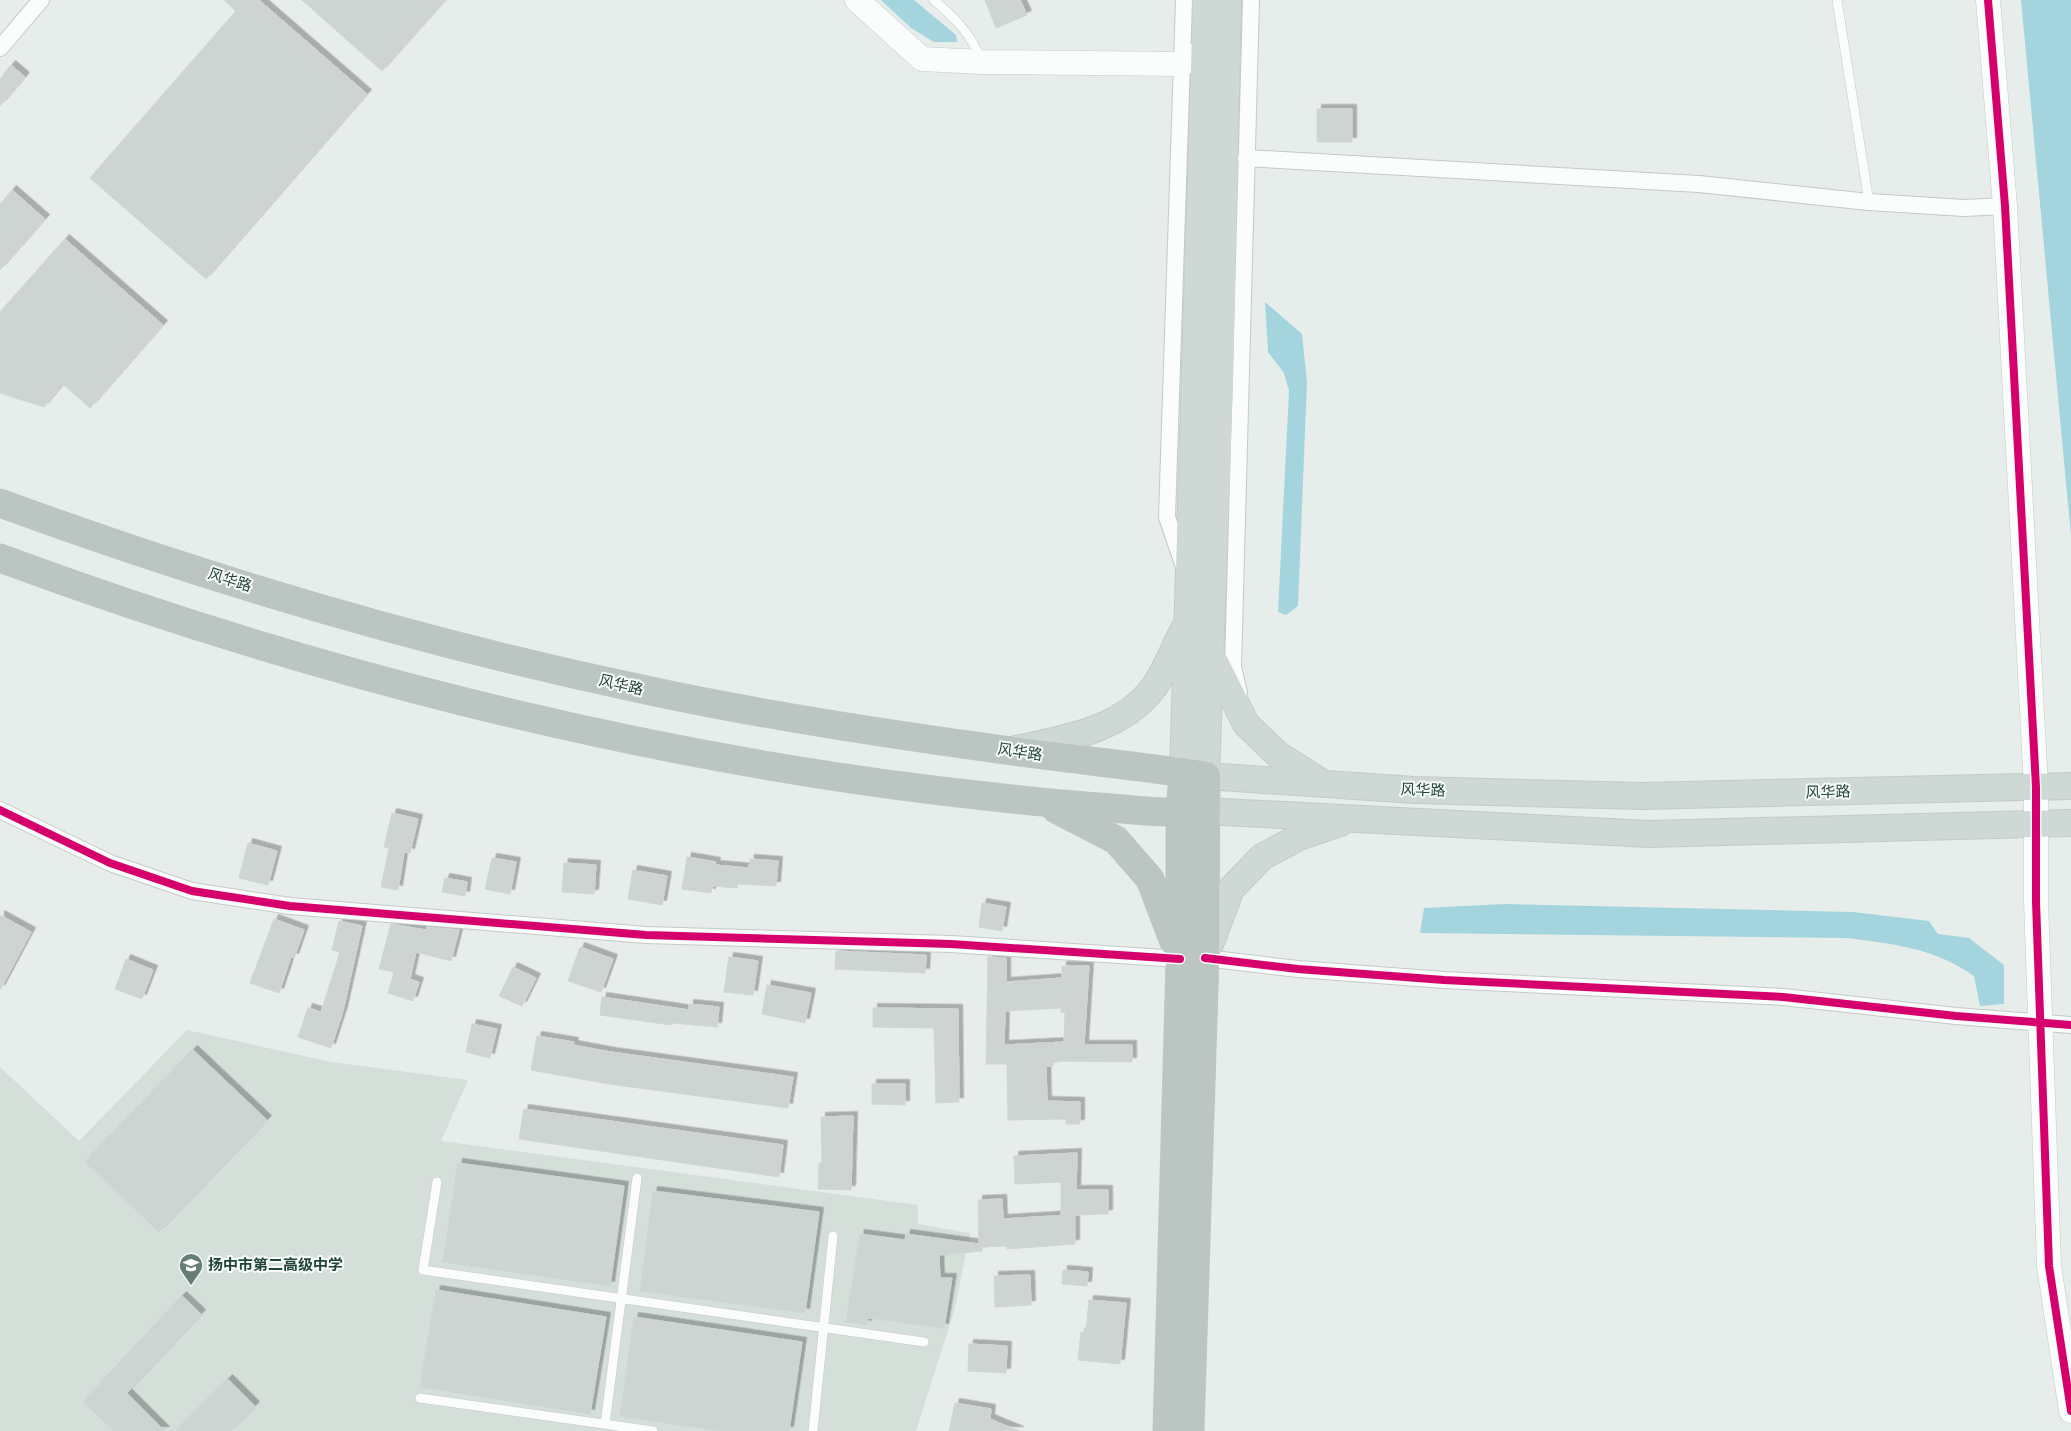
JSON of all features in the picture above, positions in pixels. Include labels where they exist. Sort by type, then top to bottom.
[{"type":"highway","name":"风华路","points":[[0,503],[68,528],[246,585],[498,657],[657,692],[877,732],[1195,774]]},
{"type":"highway","points":[[0,558],[238,638],[368,676],[644,744],[874,783],[1046,804],[1193,812]]},
{"type":"highway","points":[[1190,1431],[1193,812],[1195,774]]},
{"type":"highway","points":[[1046,804],[1116,840],[1150,879],[1192,959],[1167,1431]]},
{"type":"main road","points":[[1195,774],[1188,621],[1189,583],[1227,49],[1206,0]]},
{"type":"main road","points":[[1195,774],[1210,652],[1219,395],[1228,0]]},
{"type":"main road","points":[[1009,750],[1066,739],[1120,719],[1154,687],[1188,621]]},
{"type":"main road","points":[[1210,652],[1246,724],[1277,754],[1323,784]]},
{"type":"main road","name":"风华路","points":[[1195,774],[1414,790],[1642,796],[2054,787]]},
{"type":"main road","points":[[1193,812],[1649,834],[2056,824]]},
{"type":"main road","points":[[1192,959],[1232,889],[1262,857],[1299,837],[1352,819]]},
{"type":"street","points":[[1,46],[42,0]]},
{"type":"street","points":[[857,0],[922,59],[982,62],[1182,64],[1227,49]]},
{"type":"street","points":[[1184,0],[1167,517],[1189,583]]},
{"type":"street","points":[[1246,724],[1233,667],[1246,158],[1227,49],[1251,0]]},
{"type":"street","points":[[1988,0],[2054,787],[2056,824],[2036,902],[2049,1266],[2071,1411]]},
{"type":"street","points":[[1246,158],[1699,184],[1869,202],[1964,208],[2005,206]]},
{"type":"street","points":[[0,810],[110,863],[192,890],[290,906],[646,935],[951,944],[1192,959],[1444,980],[1783,997],[1956,1016],[2071,1025]]},
{"type":"lane","points":[[934,0],[957,20],[974,41],[982,62]]},
{"type":"lane","points":[[1836,0],[1869,202]]},
{"type":"lane","points":[[605,1424],[637,1178]]},
{"type":"lane","points":[[437,1182],[423,1270],[924,1342]]},
{"type":"lane","points":[[813,1431],[834,1236]]},
{"type":"lane","points":[[420,1398],[653,1431]]},
{"type":"shaded area","points":[[187,1030],[331,1062],[468,1080],[441,1141],[918,1205],[918,1224],[970,1233],[955,1308],[916,1431],[0,1431],[0,1067],[79,1141]]},
{"type":"water","points":[[881,0],[914,0],[956,35],[957,42],[934,42],[911,28]]},
{"type":"water","points":[[2021,0],[2071,0],[2071,536]]},
{"type":"water","points":[[1265,302],[1302,334],[1307,382],[1298,606],[1286,615],[1278,612],[1289,391],[1284,373],[1268,352]]},
{"type":"water","points":[[1505,904],[1853,912],[1929,921],[1938,934],[1969,938],[2004,965],[2004,1004],[1980,1006],[1974,976],[1944,959],[1897,945],[1846,938],[1420,933],[1424,908]]},
{"type":"building","points":[[224,0],[259,0],[367,94],[206,279],[90,178],[236,11]]},
{"type":"building","points":[[302,0],[445,0],[382,71]]},
{"type":"building","points":[[985,0],[1020,0],[1027,15],[996,28]]},
{"type":"building","points":[[11,65],[25,77],[0,106],[0,79]]},
{"type":"building","points":[[1317,109],[1352,109],[1352,142],[1317,142]]},
{"type":"building","points":[[12,190],[45,219],[0,270],[0,204]]},
{"type":"building","points":[[65,239],[163,325],[90,408],[63,384],[44,407],[0,393],[0,312]]},
{"type":"building","points":[[392,813],[418,819],[410,853],[404,852],[398,890],[381,887],[389,848],[384,847]]},
{"type":"building","points":[[248,843],[277,851],[268,885],[239,878]]},
{"type":"building","points":[[687,857],[716,862],[715,865],[749,868],[750,859],[778,861],[776,886],[738,884],[737,888],[712,886],[711,893],[682,889]]},
{"type":"building","points":[[492,858],[516,862],[510,894],[485,889]]},
{"type":"building","points":[[564,863],[596,865],[594,894],[562,892]]},
{"type":"building","points":[[633,870],[667,876],[662,905],[628,899]]},
{"type":"building","points":[[445,878],[467,882],[465,896],[442,892]]},
{"type":"building","points":[[982,903],[1006,907],[1002,931],[979,927]]},
{"type":"building","points":[[0,915],[31,932],[0,990]]},
{"type":"building","points":[[274,919],[304,930],[294,958],[291,957],[279,993],[250,983]]},
{"type":"building","points":[[339,921],[362,926],[343,1011],[331,1048],[298,1037],[308,1008],[321,1012],[340,952],[332,950]]},
{"type":"building","points":[[391,924],[426,930],[427,927],[459,930],[451,961],[416,952],[410,979],[419,982],[413,1001],[388,993],[394,972],[379,969]]},
{"type":"building","points":[[580,947],[613,959],[601,992],[568,981]]},
{"type":"building","points":[[836,951],[926,955],[925,973],[835,969]]},
{"type":"building","points":[[729,957],[758,961],[753,995],[724,992]]},
{"type":"building","points":[[988,957],[1006,958],[1006,982],[1062,978],[1062,966],[1089,966],[1084,1045],[1132,1045],[1132,1062],[1053,1061],[1053,1066],[1046,1066],[1047,1101],[1080,1102],[1080,1124],[1066,1124],[1066,1119],[1008,1120],[1007,1064],[986,1064]],"holes":[[[1061,1008],[1061,1012],[1065,1013],[1064,1042],[1004,1045],[1005,1011]]]},
{"type":"building","points":[[126,959],[153,970],[142,999],[115,989]]},
{"type":"building","points":[[513,967],[536,978],[522,1006],[499,996]]},
{"type":"building","points":[[767,985],[811,993],[805,1023],[762,1014]]},
{"type":"building","points":[[602,997],[689,1010],[689,1004],[719,1007],[717,1027],[672,1023],[671,1025],[600,1015]]},
{"type":"building","points":[[873,1008],[958,1009],[959,1102],[936,1103],[934,1028],[873,1027]]},
{"type":"building","points":[[472,1024],[497,1029],[490,1058],[466,1052]]},
{"type":"building","points":[[537,1036],[574,1042],[573,1045],[611,1052],[793,1077],[788,1108],[609,1084],[531,1070]]},
{"type":"building","points":[[193,1050],[267,1120],[159,1232],[85,1162]]},
{"type":"building","points":[[872,1084],[905,1084],[905,1105],[872,1104]]},
{"type":"building","points":[[524,1109],[783,1145],[779,1177],[519,1139]]},
{"type":"building","points":[[853,1116],[851,1190],[818,1189],[819,1163],[822,1163],[821,1117]]},
{"type":"building","points":[[1077,1153],[1076,1190],[1108,1190],[1108,1214],[1075,1215],[1075,1244],[1007,1249],[1007,1246],[982,1247],[982,1251],[939,1255],[940,1278],[952,1278],[944,1328],[868,1318],[867,1325],[846,1322],[860,1234],[905,1240],[906,1234],[979,1244],[978,1200],[1002,1199],[1003,1219],[1069,1215],[1061,1215],[1061,1182],[1015,1184],[1014,1156]]},
{"type":"building","points":[[458,1163],[624,1186],[610,1286],[443,1262]]},
{"type":"building","points":[[653,1191],[819,1212],[805,1313],[640,1291]]},
{"type":"building","points":[[1063,1270],[1088,1272],[1087,1286],[1062,1284]]},
{"type":"building","points":[[1030,1275],[1031,1305],[995,1307],[994,1276]]},
{"type":"building","points":[[436,1290],[606,1317],[590,1414],[420,1387]]},
{"type":"building","points":[[182,1296],[201,1314],[127,1393],[165,1431],[114,1431],[83,1402]]},
{"type":"building","points":[[1089,1300],[1126,1303],[1120,1364],[1078,1360],[1081,1332],[1086,1332]]},
{"type":"building","points":[[634,1317],[802,1342],[789,1431],[719,1431],[620,1416]]},
{"type":"building","points":[[969,1344],[1007,1346],[1006,1373],[968,1371]]},
{"type":"building","points":[[228,1379],[255,1406],[231,1431],[176,1431]]},
{"type":"building","points":[[955,1403],[991,1409],[990,1419],[1019,1431],[949,1431]]},
{"type":"cycle path","points":[[1988,0],[2005,206],[2036,787],[2036,902],[2049,1266],[2071,1411]]},
{"type":"cycle path","points":[[0,810],[110,863],[192,891],[290,906],[646,935],[951,944],[1180,959]]},
{"type":"cycle path","points":[[1205,958],[1298,969],[1444,980],[1783,997],[1956,1016],[2071,1025]]},
{"type":"place","name":"扬中市第二高级中学","points":[[191,1286]]}]
